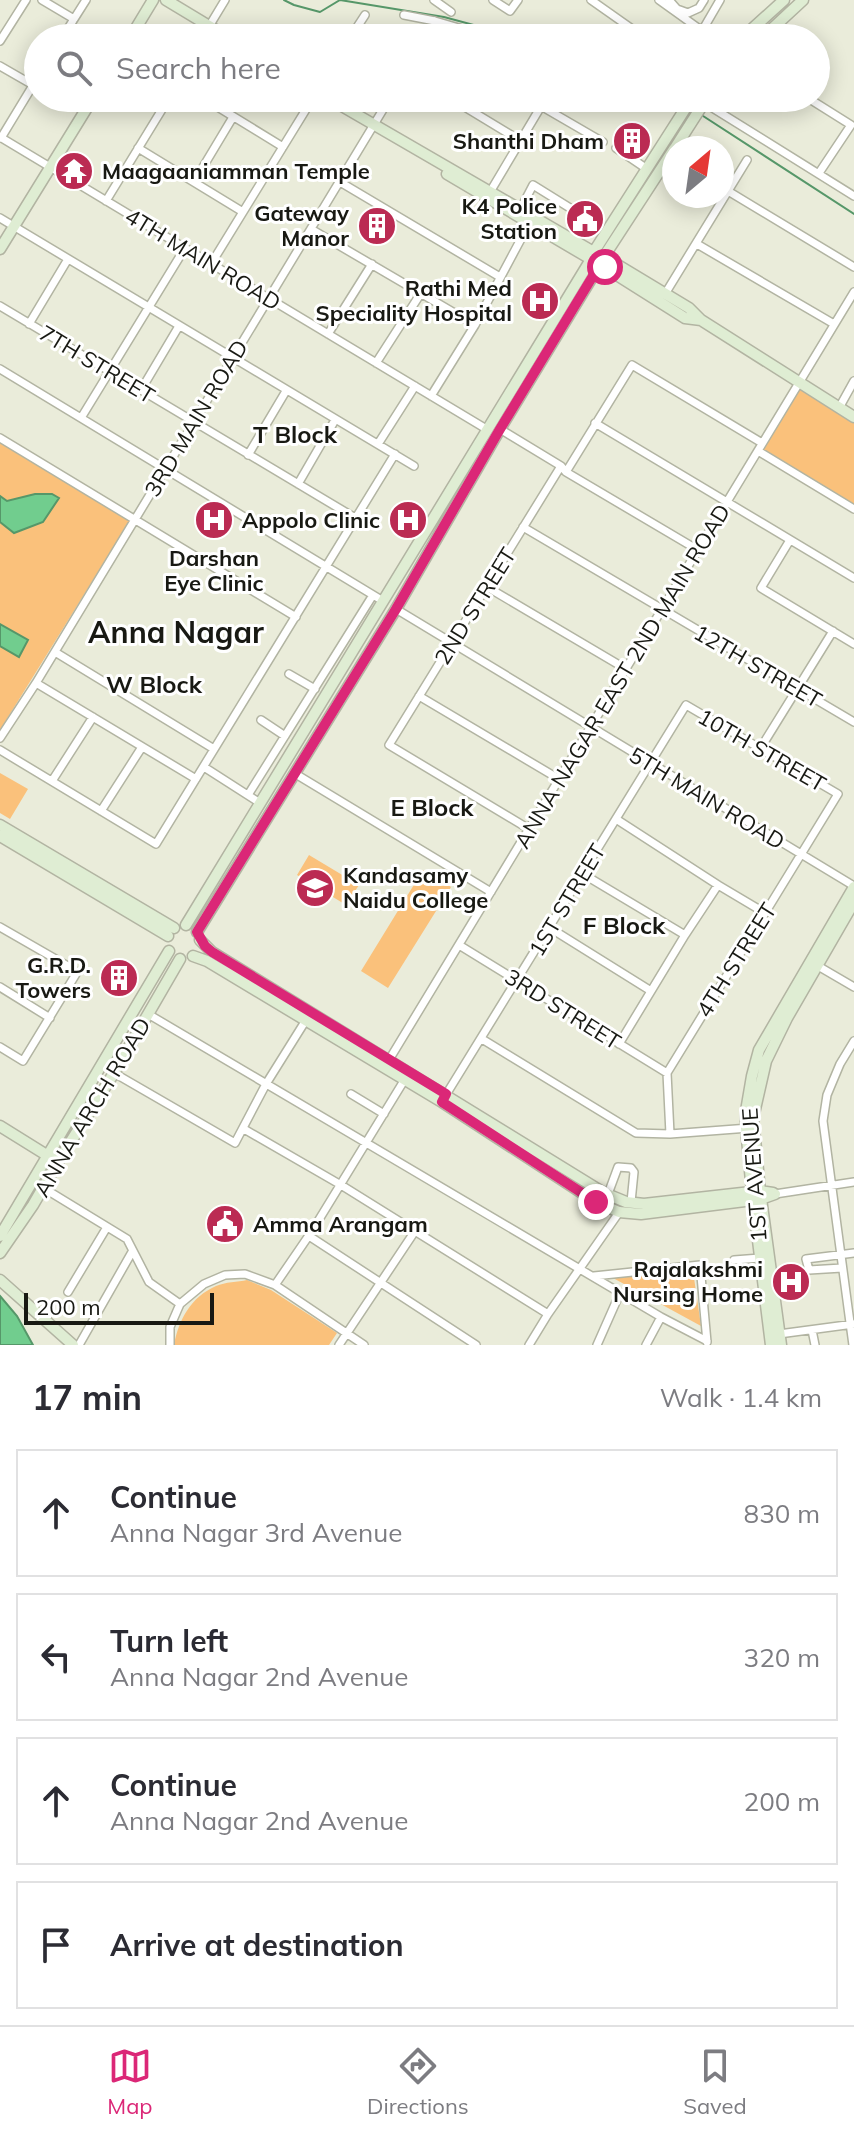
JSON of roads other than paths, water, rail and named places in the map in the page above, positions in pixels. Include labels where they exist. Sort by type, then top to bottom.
[{"type":"main road","points":[[138,24],[153,0]]},
{"type":"main road","points":[[166,0],[206,24]]},
{"type":"main road","points":[[757,24],[784,0]]},
{"type":"main road","points":[[777,24],[803,0]]},
{"type":"main road","points":[[0,249],[85,112]]},
{"type":"main road","points":[[351,112],[520,210],[685,318],[701,320]]},
{"type":"main road","points":[[662,165],[597,258],[488,430],[186,925],[171,932],[167,954],[179,962],[193,956],[200,947],[199,936],[294,773],[396,609],[500,429],[597,258],[647,169],[691,112]]},
{"type":"main road","points":[[680,136],[692,112]]},
{"type":"main road","points":[[446,168],[447,175],[529,224],[689,308],[701,320],[854,417]]},
{"type":"main road","points":[[0,825],[171,932]]},
{"type":"main road","points":[[0,836],[171,932]]},
{"type":"main road","name":"1ST AVENUE","points":[[771,1345],[746,1111],[752,1076],[759,1050],[854,886]]},
{"type":"main road","name":"1ST AVENUE","points":[[750,1128],[766,1061],[787,1018],[854,902]]},
{"type":"main road","points":[[186,925],[212,952],[389,1060],[596,1202],[619,1212],[641,1214],[756,1195]]},
{"type":"main road","name":"ANNA ARCH ROAD","points":[[2,1228],[167,954]]},
{"type":"main road","points":[[193,956],[207,961],[405,1079],[444,1098],[608,1194],[644,1204],[775,1194]]},
{"type":"main road","name":"ANNA ARCH ROAD","points":[[0,1253],[33,1205],[179,962]]},
{"type":"main road","points":[[0,1126],[56,1165]]},
{"type":"main road","points":[[0,1134],[45,1158]]},
{"type":"main road","name":"1ST AVENUE","points":[[756,1195],[780,1339]]},
{"type":"main road","points":[[0,1280],[76,1345]]},
{"type":"street","points":[[0,41],[26,0]]},
{"type":"street","points":[[42,0],[74,19]]},
{"type":"street","points":[[71,24],[86,0]]},
{"type":"street","points":[[210,24],[225,0]]},
{"type":"street","points":[[434,0],[451,12]]},
{"type":"street","points":[[493,0],[510,11],[518,0]]},
{"type":"street","points":[[591,0],[625,24]]},
{"type":"street","points":[[659,0],[693,24]]},
{"type":"street","points":[[669,0],[676,11],[688,13],[699,8],[704,0]]},
{"type":"street","points":[[706,24],[720,0]]},
{"type":"street","points":[[359,24],[365,15]]},
{"type":"street","points":[[404,15],[445,24]]},
{"type":"street","points":[[0,66],[24,80]]},
{"type":"street","points":[[0,138],[24,99]]},
{"type":"street","points":[[106,201],[160,112]]},
{"type":"street","points":[[225,112],[283,147]]},
{"type":"street","points":[[211,264],[304,112]]},
{"type":"street","name":"3RD MAIN ROAD","points":[[0,738],[382,112]]},
{"type":"street","points":[[475,112],[521,141]]},
{"type":"street","points":[[490,192],[538,112]]},
{"type":"street","points":[[551,112],[603,142]]},
{"type":"street","points":[[709,112],[854,196]]},
{"type":"street","points":[[819,173],[851,125],[830,112]]},
{"type":"street","points":[[194,182],[233,117]]},
{"type":"street","name":"4TH MAIN ROAD","points":[[0,138],[488,430]]},
{"type":"street","points":[[138,148],[243,212]]},
{"type":"street","points":[[616,148],[647,169]]},
{"type":"street","points":[[734,181],[747,160]]},
{"type":"street","points":[[340,182],[500,277]]},
{"type":"street","points":[[520,210],[533,185],[570,208]]},
{"type":"street","points":[[734,195],[854,267]]},
{"type":"street","points":[[665,294],[718,208]]},
{"type":"street","points":[[0,218],[414,466]]},
{"type":"street","points":[[431,396],[475,325],[529,224]]},
{"type":"street","points":[[311,229],[475,325]]},
{"type":"street","points":[[697,244],[834,324]]},
{"type":"street","points":[[81,418],[185,248]]},
{"type":"street","points":[[29,324],[68,259]]},
{"type":"street","points":[[328,334],[372,264]]},
{"type":"street","name":"ANNA NAGAR EAST 2ND MAIN ROAD","points":[[389,1060],[854,292]]},
{"type":"street","points":[[376,363],[421,293]]},
{"type":"street","name":"7TH STREET","points":[[0,306],[357,519]]},
{"type":"street","points":[[141,390],[179,326]]},
{"type":"street","points":[[563,469],[632,365],[854,509]]},
{"type":"street","points":[[0,369],[383,601]]},
{"type":"street","points":[[839,408],[854,381]]},
{"type":"street","points":[[378,444],[415,386]]},
{"type":"street","points":[[248,455],[286,391]]},
{"type":"street","points":[[298,484],[335,420]]},
{"type":"street","points":[[595,423],[854,578]]},
{"type":"street","points":[[500,429],[698,550]]},
{"type":"street","points":[[0,438],[296,617]]},
{"type":"street","points":[[0,750],[156,844],[395,454]]},
{"type":"street","name":"2ND STREET","points":[[529,829],[389,745],[523,527],[563,469]]},
{"type":"street","name":"12TH STREET","points":[[523,527],[854,722]]},
{"type":"street","points":[[790,540],[761,588],[854,644]]},
{"type":"street","points":[[487,587],[626,669]]},
{"type":"street","points":[[248,795],[373,595]]},
{"type":"street","name":"5TH MAIN ROAD","points":[[396,609],[854,886]]},
{"type":"street","points":[[760,749],[833,631]]},
{"type":"street","points":[[55,652],[214,749]]},
{"type":"street","points":[[289,674],[315,689]]},
{"type":"street","points":[[36,683],[196,779]]},
{"type":"street","points":[[419,696],[559,779]]},
{"type":"street","name":"10TH STREET","points":[[686,705],[838,794]]},
{"type":"street","name":"1ST STREET","points":[[444,1098],[686,705]]},
{"type":"street","points":[[52,781],[93,717]]},
{"type":"street","points":[[261,720],[285,736]]},
{"type":"street","points":[[101,811],[142,747]]},
{"type":"street","points":[[204,767],[260,803]]},
{"type":"street","points":[[294,773],[491,892]]},
{"type":"street","name":"4TH STREET","points":[[667,1073],[838,794]]},
{"type":"street","points":[[616,819],[765,913]]},
{"type":"street","points":[[583,874],[685,935]]},
{"type":"street","points":[[619,1044],[718,885]]},
{"type":"street","points":[[0,927],[73,969],[76,974],[23,1061],[0,1047]]},
{"type":"street","points":[[550,928],[651,991]]},
{"type":"street","name":"3RD STREET","points":[[459,945],[667,1073]]},
{"type":"street","points":[[818,966],[854,987]]},
{"type":"street","points":[[0,987],[50,1018]]},
{"type":"street","points":[[148,1014],[707,1343]]},
{"type":"street","points":[[114,1073],[235,1143],[266,1084],[306,1020]]},
{"type":"street","points":[[482,1039],[636,1133],[670,1134],[750,1128]]},
{"type":"street","points":[[853,1345],[823,1121],[827,1095],[854,1041]]},
{"type":"street","points":[[667,1073],[670,1134]]},
{"type":"street","points":[[275,1285],[309,1236],[405,1079]]},
{"type":"street","points":[[351,1094],[384,1114]]},
{"type":"street","points":[[244,1129],[341,1185],[548,1314]]},
{"type":"street","points":[[529,1345],[628,1202],[634,1172],[631,1168],[618,1167],[608,1194]]},
{"type":"street","points":[[775,1194],[854,1182]]},
{"type":"street","points":[[50,1192],[127,1239],[149,1282],[180,1304]]},
{"type":"street","points":[[68,1292],[107,1227]]},
{"type":"street","points":[[339,1345],[415,1231]]},
{"type":"street","points":[[309,1236],[476,1345]]},
{"type":"street","points":[[76,1345],[132,1252]]},
{"type":"street","points":[[842,1268],[810,1270],[807,1268],[808,1257],[854,1253]]},
{"type":"street","points":[[734,1260],[760,1258]]},
{"type":"street","points":[[592,1276],[700,1265],[707,1343]]},
{"type":"street","points":[[170,1345],[170,1327],[180,1304],[204,1284],[225,1275],[245,1274],[275,1285],[364,1345]]},
{"type":"street","points":[[597,1345],[620,1293]]},
{"type":"street","points":[[646,1345],[661,1317]]},
{"type":"street","points":[[780,1339],[812,1330],[852,1325]]},
{"type":"street","points":[[812,1330],[815,1345]]},
{"type":"waterway","points":[[284,0],[320,12],[340,0],[470,24]]},
{"type":"waterway","points":[[700,114],[854,214]]},
{"type":"place","name":"Shanthi Dham","points":[[632,141]]},
{"type":"place","name":"Maagaaniamman Temple","points":[[74,171]]},
{"type":"place","name":"K4 Police Station","points":[[585,219]]},
{"type":"place","name":"Gateway Manor","points":[[377,226]]},
{"type":"place","name":"Rathi Med Speciality Hospital","points":[[540,301]]},
{"type":"place","name":"Darshan Eye Clinic","points":[[214,520]]},
{"type":"place","name":"Appolo Clinic","points":[[408,520]]},
{"type":"place","name":"Kandasamy Naidu College","points":[[315,888]]},
{"type":"place","name":"G.R.D. Towers","points":[[119,978]]},
{"type":"place","name":"Amma Arangam","points":[[225,1224]]},
{"type":"place","name":"Rajalakshmi Nursing Home","points":[[791,1282]]},
{"type":"district","name":"T Block","points":[[295,434]]},
{"type":"district","name":"Anna Nagar","points":[[176,632]]},
{"type":"district","name":"W Block","points":[[154,684]]},
{"type":"district","name":"E Block","points":[[432,807]]},
{"type":"district","name":"F Block","points":[[624,925]]}]
